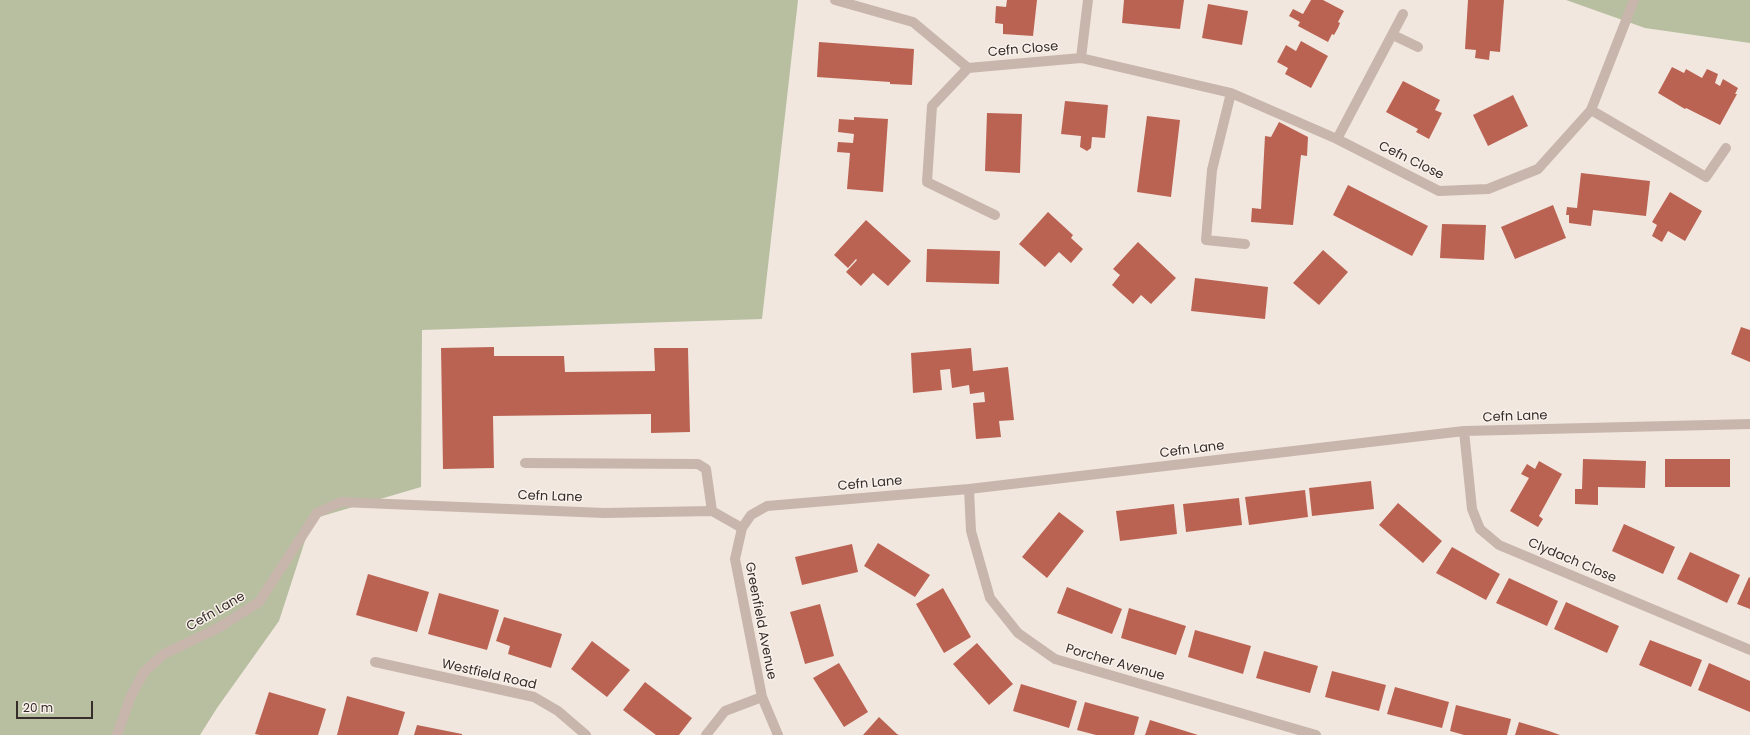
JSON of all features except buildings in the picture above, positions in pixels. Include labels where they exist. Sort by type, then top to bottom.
[{"type":"street","points":[[835,0],[913,22],[968,68],[932,106],[928,182],[995,215]]},
{"type":"street","points":[[1082,58],[1088,0]]},
{"type":"street","name":"Cefn Close","points":[[968,68],[1082,58],[1231,93],[1337,139],[1439,191],[1488,189],[1538,169],[1591,110],[1634,0]]},
{"type":"street","points":[[1337,139],[1403,14]]},
{"type":"street","points":[[1393,34],[1418,48]]},
{"type":"street","points":[[1231,93],[1212,170],[1206,240],[1245,244]]},
{"type":"street","points":[[1591,110],[1706,177],[1726,148]]},
{"type":"street","name":"Cefn Lane","points":[[742,528],[751,515],[767,506],[968,489],[1464,432],[1750,424]]},
{"type":"street","name":"Clydach Close","points":[[1464,432],[1472,510],[1480,529],[1499,545],[1750,650]]},
{"type":"street","points":[[525,462],[698,464],[706,469],[712,511],[742,528]]},
{"type":"street","name":"Porcher Avenue","points":[[968,489],[971,532],[990,598],[1018,633],[1055,660],[1316,735]]},
{"type":"street","name":"Cefn Lane","points":[[117,735],[131,696],[144,672],[164,654],[218,628],[259,602],[317,512],[341,502],[604,512],[712,511]]},
{"type":"street","name":"Greenfield Avenue","points":[[706,735],[725,711],[762,696],[735,559],[742,528]]},
{"type":"street","name":"Westfield Road","points":[[375,662],[534,697],[558,711],[586,735]]},
{"type":"street","points":[[762,696],[778,735]]},
{"type":"green space","points":[[0,0],[798,0],[762,319],[422,330],[421,487],[312,519],[279,621],[217,708],[200,735],[0,735]]},
{"type":"green space","points":[[1566,0],[1750,0],[1750,43],[1645,28]]}]
